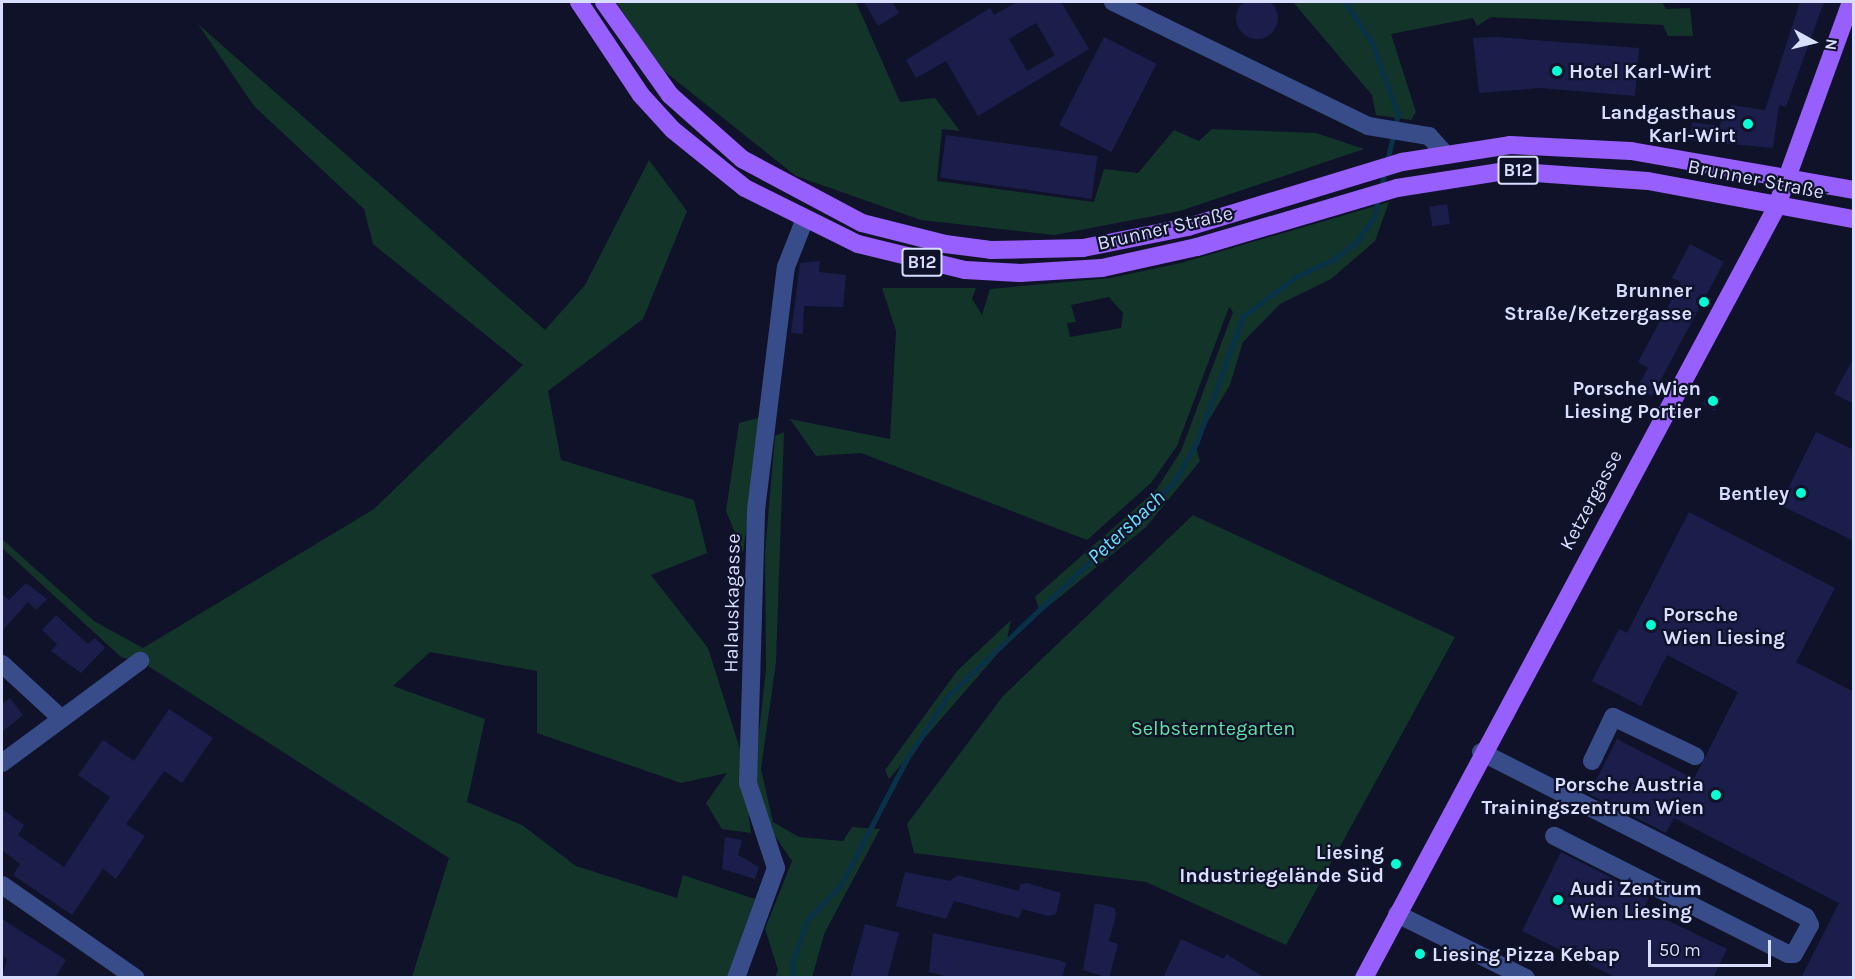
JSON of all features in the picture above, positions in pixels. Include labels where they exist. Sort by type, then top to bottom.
[{"type":"main road","name":"Brunner Straße","points":[[579,2],[610,54],[673,130],[745,188],[804,221],[904,259],[1020,273],[1159,256],[1397,188],[1484,172],[1563,172],[1658,182],[1776,208],[1854,219]]},
{"type":"main road","name":"Brunner Straße","points":[[604,2],[670,95],[727,147],[800,194],[901,235],[991,250],[1083,249],[1188,227],[1402,162],[1444,154],[1539,144],[1670,152],[1789,182],[1854,190]]},
{"type":"main road","name":"Ketzergasse","points":[[1364,978],[1481,752],[1789,182],[1851,2]]},
{"type":"street","points":[[1113,2],[1374,127],[1429,136],[1444,154]]},
{"type":"street","name":"Halauskagasse","points":[[736,978],[774,876],[774,854],[758,823],[748,783],[756,510],[786,267],[804,221]]},
{"type":"street","points":[[2,763],[140,661]]},
{"type":"street","points":[[2,664],[61,718]]},
{"type":"street","points":[[1592,761],[1613,717],[1695,756]]},
{"type":"street","points":[[1481,752],[1806,917],[1810,925],[1794,954],[1788,954],[1554,836]]},
{"type":"street","points":[[2,885],[136,978]]},
{"type":"street","points":[[1397,914],[1526,978]]},
{"type":"green space","points":[[616,2],[856,2],[900,102],[935,98],[960,131],[942,129],[937,181],[1094,202],[1104,169],[1138,173],[1174,130],[1199,141],[1212,129],[1316,133],[1364,149],[1180,211],[1054,235],[921,220],[796,176],[659,67]]},
{"type":"green space","points":[[1293,2],[1662,2],[1666,9],[1690,8],[1693,36],[1668,36],[1663,25],[1491,17],[1477,26],[1473,18],[1391,34],[1416,112],[1411,120],[1376,115],[1372,95]]},
{"type":"green space","points":[[198,24],[545,330],[585,285],[649,160],[687,211],[643,319],[548,391],[561,460],[694,500],[707,553],[651,575],[708,648],[740,749],[751,833],[722,829],[706,803],[727,773],[681,783],[537,733],[537,671],[430,652],[393,686],[485,719],[467,802],[522,825],[576,866],[677,898],[683,875],[755,899],[727,977],[412,977],[449,858],[148,666],[121,657],[2,548],[2,539],[94,621],[143,648],[374,509],[523,365],[373,244],[364,209],[254,106]]},
{"type":"green space","points":[[1389,202],[1375,241],[1331,279],[1280,304],[1243,342],[1230,385],[1195,443],[1200,461],[1146,527],[1040,613],[1035,597],[1156,490],[1181,451],[1233,312],[1229,307],[1177,446],[1151,483],[1087,540],[861,453],[816,456],[790,419],[890,439],[896,331],[882,288],[976,288],[972,299],[982,315],[990,289],[1110,278],[1181,263]],"holes":[[[1109,297],[1123,313],[1121,328],[1070,337],[1067,323],[1076,322],[1071,305]]]},
{"type":"green space","points":[[762,417],[743,553],[726,511],[739,423]]},
{"type":"green space","points":[[784,432],[776,662],[761,769],[773,822],[799,837],[843,841],[852,827],[880,829],[825,932],[812,977],[775,977],[778,970],[765,929],[792,861],[766,823],[753,786],[766,669],[765,553],[775,436]]},
{"type":"green space","name":"Selbsterntegarten","points":[[1193,515],[1455,637],[1286,945],[1146,882],[914,853],[907,824],[1003,696]]},
{"type":"green space","points":[[1011,620],[1006,644],[889,779],[885,770],[957,671]]},
{"type":"building","points":[[1257,-3],[1272,3],[1278,18],[1272,33],[1257,39],[1242,33],[1236,18],[1242,3]]},
{"type":"building","points":[[864,2],[892,2],[899,13],[878,26]]},
{"type":"building","points":[[1017,2],[1061,2],[1089,49],[978,116],[946,61],[916,78],[906,60],[990,8],[994,15]],"holes":[[[1036,23],[1055,55],[1027,71],[1009,39]]]},
{"type":"building","points":[[1800,2],[1824,2],[1786,107],[1779,105],[1773,148],[1689,140],[1692,122],[1720,126],[1722,112],[1730,113],[1731,105],[1765,110]]},
{"type":"building","points":[[1104,37],[1157,64],[1112,152],[1059,125]]},
{"type":"building","name":"Hotel Karl-Wirt","points":[[1496,37],[1639,48],[1635,96],[1540,88],[1479,93],[1473,38]]},
{"type":"building","points":[[946,135],[1098,156],[1092,199],[940,178]]},
{"type":"building","points":[[1447,204],[1450,224],[1432,227],[1429,207]]},
{"type":"building","points":[[1690,244],[1724,262],[1652,396],[1637,388],[1648,368],[1638,362],[1681,282],[1672,278]]},
{"type":"building","points":[[820,261],[819,272],[846,275],[843,307],[804,306],[803,334],[791,333],[800,263]]},
{"type":"building","points":[[1854,357],[1854,404],[1834,394]]},
{"type":"building","name":"Porsche Wien Liesing Portier","points":[[1710,391],[1722,398],[1715,411],[1702,404]]},
{"type":"building","points":[[1816,432],[1854,450],[1854,541],[1780,505]]},
{"type":"building","points":[[1689,512],[1835,588],[1796,662],[1854,692],[1854,978],[1801,978],[1839,903],[1674,818],[1666,833],[1589,794],[1617,739],[1694,779],[1738,692],[1667,655],[1641,706],[1592,681],[1619,629],[1627,633]]},
{"type":"building","points":[[26,583],[47,599],[36,610],[28,602],[2,631],[2,594],[9,600]]},
{"type":"building","points":[[56,615],[88,644],[95,638],[105,648],[81,673],[51,651],[57,644],[42,630]]},
{"type":"building","points":[[10,698],[23,715],[2,732],[2,704]]},
{"type":"building","points":[[169,709],[213,738],[182,783],[164,771],[126,824],[145,836],[116,879],[103,869],[72,915],[13,875],[20,864],[2,850],[2,809],[24,825],[18,835],[64,867],[110,797],[78,775],[103,740],[134,761]]},
{"type":"building","points":[[725,837],[742,840],[738,855],[759,867],[755,879],[722,869]]},
{"type":"building","points":[[1561,852],[1649,897],[1644,909],[1727,949],[1713,978],[1617,978],[1522,931]]},
{"type":"building","points":[[905,872],[950,881],[958,875],[1019,891],[1020,884],[1027,883],[1061,893],[1056,914],[1049,916],[1022,909],[1019,918],[954,901],[946,919],[896,906]]},
{"type":"building","points":[[1095,903],[1115,908],[1116,915],[1109,941],[1118,944],[1109,978],[1083,970]]},
{"type":"building","points":[[2,919],[66,960],[55,978],[2,978],[7,959],[2,955]]},
{"type":"building","points":[[865,924],[899,933],[887,978],[850,978]]},
{"type":"building","points":[[933,933],[1059,960],[1066,963],[1062,978],[952,978],[929,972]]},
{"type":"building","points":[[1181,939],[1224,959],[1226,954],[1265,978],[1163,978]]},
{"type":"waterway","name":"Petersbach","points":[[794,978],[792,964],[807,920],[840,886],[905,762],[947,697],[1173,483],[1196,444],[1243,316],[1297,276],[1334,259],[1356,242],[1374,217],[1398,114],[1372,43],[1345,2]]},
{"type":"place","name":"Hotel Karl-Wirt","points":[[1557,71]]},
{"type":"place","name":"Landgasthaus Karl-Wirt","points":[[1748,124]]},
{"type":"place","name":"Brunner Straße/Ketzergasse","points":[[1704,302]]},
{"type":"place","name":"Porsche Wien Liesing Portier","points":[[1713,401]]},
{"type":"place","name":"Bentley","points":[[1801,493]]},
{"type":"place","name":"Porsche Wien Liesing","points":[[1651,625]]},
{"type":"place","name":"Porsche Austria Trainingszentrum Wien","points":[[1716,795]]},
{"type":"place","name":"Liesing Industriegelände Süd","points":[[1396,864]]},
{"type":"place","name":"Audi Zentrum Wien Liesing","points":[[1558,900]]},
{"type":"place","name":"Liesing Pizza Kebap","points":[[1420,954]]}]
